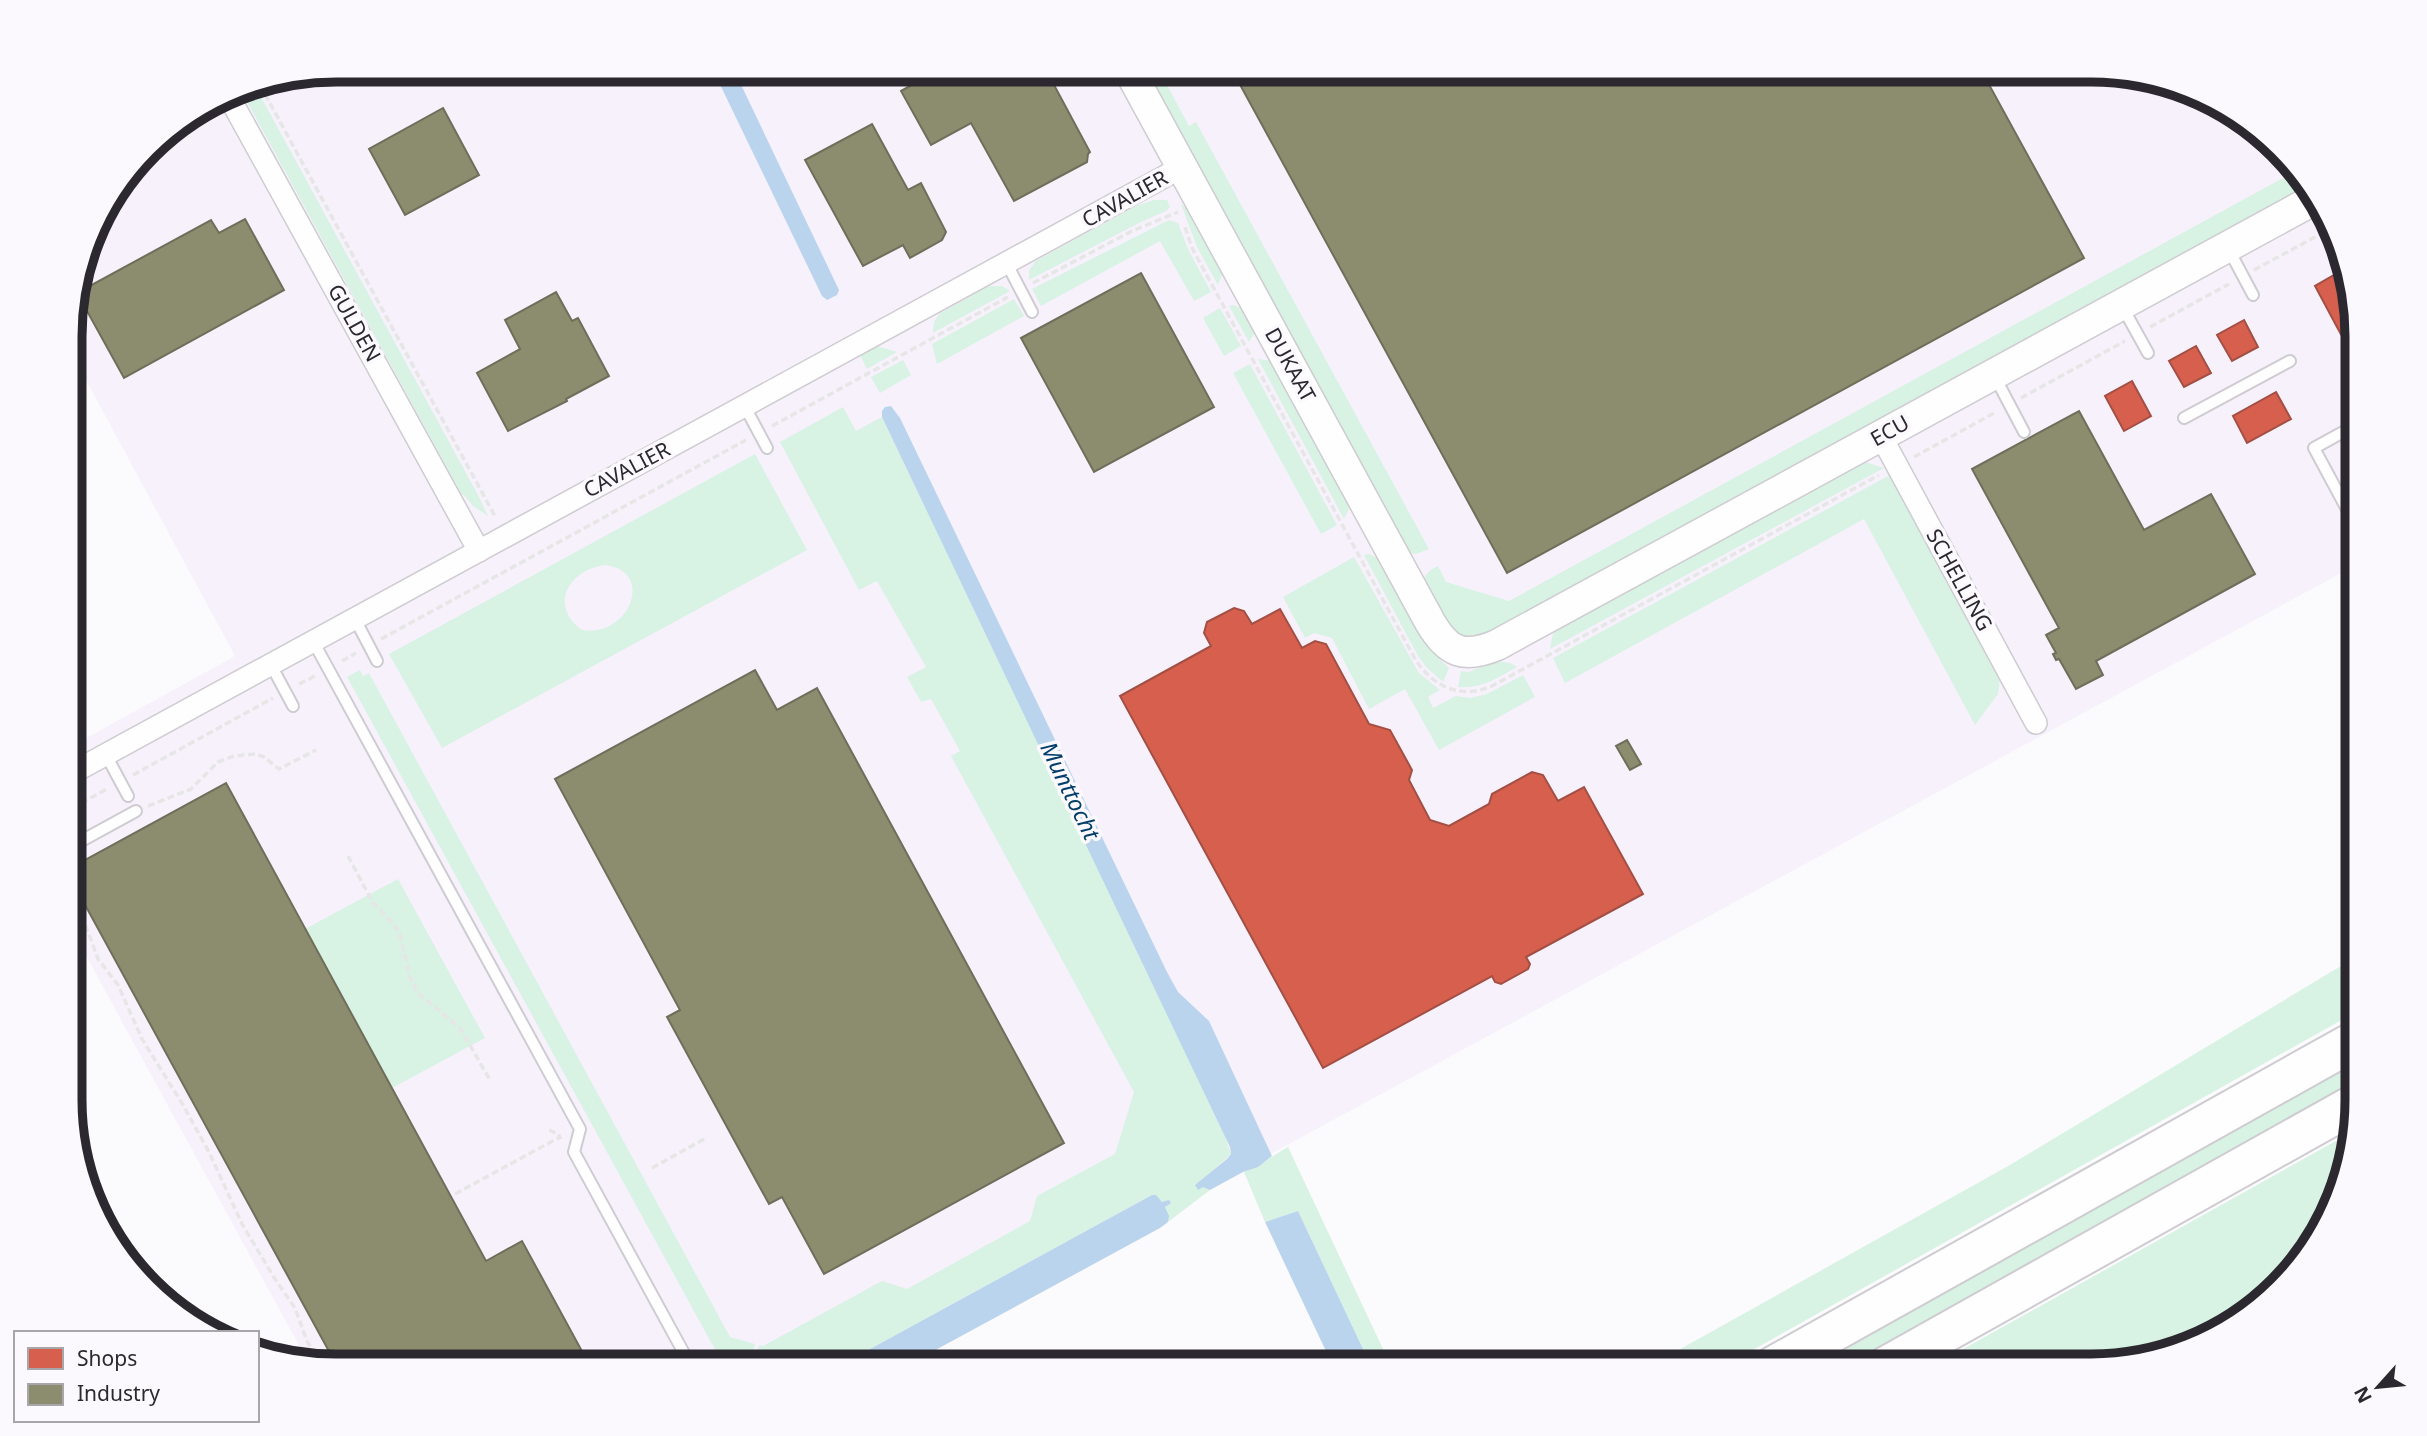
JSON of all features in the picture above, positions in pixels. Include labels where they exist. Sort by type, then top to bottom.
[{"type":"highway","points":[[1794,1354],[2345,1046]]},
{"type":"highway","points":[[1906,1354],[2344,1109]]},
{"type":"street","name":"DUKAAT","points":[[1136,82],[1430,622],[1447,645],[1460,652]]},
{"type":"street","name":"GULDEN","points":[[234,104],[479,551]]},
{"type":"street","name":"CAVALIER","points":[[82,768],[1182,167]]},
{"type":"street","name":"ECU","points":[[1460,652],[1483,651],[1497,645],[2307,203]]},
{"type":"street","name":"SCHELLING","points":[[1881,436],[2036,723]]},
{"type":"lane","points":[[2227,247],[2253,295]]},
{"type":"lane","points":[[1007,264],[1032,312]]},
{"type":"lane","points":[[2122,305],[2148,353]]},
{"type":"lane","points":[[2184,418],[2290,361]]},
{"type":"lane","points":[[1994,375],[2024,432]]},
{"type":"lane","points":[[745,407],[767,449]]},
{"type":"lane","points":[[2345,431],[2314,448],[2345,506]]},
{"type":"lane","points":[[355,619],[377,661]]},
{"type":"lane","points":[[313,641],[580,1129],[574,1152],[684,1354]]},
{"type":"lane","points":[[271,664],[293,706]]},
{"type":"lane","points":[[106,755],[128,796]]},
{"type":"lane","points":[[82,841],[136,811]]},
{"type":"path","points":[[264,93],[497,520]]},
{"type":"path","name":"DUKAAT","points":[[1020,290],[1132,231],[1178,212],[1192,248],[1420,668],[1441,686],[1458,691]]},
{"type":"path","name":"ECU","points":[[1907,460],[2323,233]]},
{"type":"path","points":[[82,803],[1020,290]]},
{"type":"path","name":"ECU","points":[[1458,691],[1481,691],[1492,686],[1887,471]]},
{"type":"path","points":[[159,802],[191,789],[225,758],[256,754],[279,769],[316,750]]},
{"type":"path","points":[[348,856],[373,902],[394,924],[400,935],[416,992],[460,1028],[490,1080]]},
{"type":"path","points":[[82,921],[98,959],[118,985],[150,1055],[190,1116],[213,1159],[242,1224],[295,1308],[314,1353]]},
{"type":"path","points":[[456,1194],[559,1135],[549,1130]]},
{"type":"path","points":[[652,1168],[706,1138]]},
{"type":"shaded area","points":[[303,84],[2124,84],[2172,96],[2218,116],[2258,145],[2282,169],[2319,224],[2336,271],[2343,303],[2345,571],[1254,1163],[818,1354],[302,1352],[82,948],[82,740],[235,656],[82,373],[84,303],[96,255],[116,209],[145,169],[169,145],[224,108],[271,91]]},
{"type":"green space","points":[[1149,82],[1165,82],[1189,126],[1196,122],[1429,549],[1416,554],[1408,553]]},
{"type":"green space","points":[[260,95],[488,516],[462,495],[246,99]]},
{"type":"green space","points":[[2287,176],[2302,195],[1494,635],[1470,637],[1456,632],[1433,604],[1423,583],[1429,572],[1438,566],[1446,582],[1509,601]]},
{"type":"green space","points":[[1154,200],[1167,200],[1170,207],[1029,280],[1029,270],[1036,261],[1136,206]]},
{"type":"green space","points":[[1181,204],[1192,211],[1223,272],[1218,285],[1197,247]]},
{"type":"green space","points":[[1169,220],[1178,223],[1188,249],[1211,292],[1194,301],[1160,241],[1041,306],[1032,289]]},
{"type":"green space","points":[[989,286],[1002,286],[1010,291],[933,333],[934,322],[939,314]]},
{"type":"green space","points":[[1014,299],[1024,316],[937,364],[932,344]]},
{"type":"green space","points":[[1234,305],[1250,313],[1255,332],[1249,342],[1229,306]]},
{"type":"green space","points":[[1220,308],[1241,346],[1224,356],[1203,318]]},
{"type":"green space","points":[[877,346],[897,352],[867,369],[860,355]]},
{"type":"green space","points":[[1258,359],[1273,361],[1349,494],[1350,507],[1344,519]]},
{"type":"green space","points":[[903,360],[911,375],[880,393],[871,377]]},
{"type":"green space","points":[[1250,364],[1337,525],[1321,534],[1233,373]]},
{"type":"green space","points":[[843,407],[856,431],[882,417],[1223,1130],[1231,1154],[1200,1182],[1210,1190],[1168,1222],[1164,1205],[1152,1195],[861,1354],[756,1354],[759,1345],[763,1346],[882,1281],[907,1289],[1030,1221],[1037,1196],[1115,1154],[1134,1092],[951,756],[960,751],[931,699],[921,702],[907,677],[926,667],[877,581],[859,590],[780,442]]},
{"type":"green space","points":[[755,454],[807,550],[442,748],[389,654]],"holes":[[[605,565],[621,570],[630,579],[633,590],[623,615],[613,624],[599,630],[582,630],[566,610],[567,590],[573,581],[592,568]]]},
{"type":"green space","points":[[1862,461],[1884,468],[1550,649],[1557,627]]},
{"type":"green space","points":[[1890,475],[2000,678],[1998,694],[1975,725],[1864,519],[1565,683],[1553,658]]},
{"type":"green space","points":[[1369,554],[1386,562],[1439,659],[1449,668],[1443,682],[1418,656],[1364,555]]},
{"type":"green space","points":[[1354,557],[1419,673],[1440,690],[1428,697],[1433,708],[1456,696],[1470,698],[1487,694],[1523,675],[1535,697],[1439,750],[1405,689],[1369,709],[1332,638],[1314,633],[1305,638],[1283,597]]},
{"type":"green space","points":[[1495,661],[1517,667],[1482,684],[1458,687],[1461,671],[1469,672]]},
{"type":"green space","points":[[360,670],[363,676],[369,673],[730,1337],[755,1344],[752,1354],[717,1354],[347,677]]},
{"type":"green space","points":[[398,879],[485,1038],[392,1088],[305,929]]},
{"type":"green space","points":[[2345,964],[2345,1018],[1745,1354],[1671,1354],[2010,1165]]},
{"type":"green space","points":[[2345,1061],[2345,1093],[1878,1354],[1824,1354]]},
{"type":"green space","points":[[2342,1137],[2325,1197],[2302,1241],[2282,1267],[2258,1291],[2218,1320],[2172,1340],[2124,1352],[1954,1354]]},
{"type":"green space","points":[[1288,1147],[1385,1354],[1365,1354],[1298,1211],[1265,1222],[1244,1172]]},
{"type":"water","points":[[719,82],[740,82],[839,290],[837,295],[827,300],[822,296]]},
{"type":"water","name":"Munttocht","points":[[891,406],[900,418],[1167,972],[1178,992],[1209,1021],[1272,1156],[1258,1167],[1210,1190],[1203,1187],[1198,1190],[1195,1185],[1227,1159],[1231,1154],[1230,1147],[882,417],[885,407]]},
{"type":"water","points":[[1152,1195],[1156,1195],[1162,1202],[1169,1200],[1171,1203],[1165,1207],[1169,1216],[1168,1222],[1160,1228],[928,1354],[861,1354]]},
{"type":"water","points":[[1298,1211],[1365,1354],[1327,1354],[1265,1222]]},
{"type":"building: Shops","points":[[2337,273],[2343,303],[2345,342],[2315,286]]},
{"type":"building: Shops","points":[[2244,320],[2258,347],[2232,361],[2217,335]]},
{"type":"building: Shops","points":[[2196,346],[2211,373],[2184,387],[2169,361]]},
{"type":"building: Shops","points":[[2132,381],[2151,416],[2124,431],[2105,396]]},
{"type":"building: Shops","points":[[2276,392],[2291,419],[2247,443],[2233,416]]},
{"type":"building: Shops","points":[[1234,608],[1244,611],[1252,624],[1280,609],[1302,648],[1315,641],[1326,644],[1369,724],[1390,730],[1412,770],[1409,780],[1430,820],[1449,826],[1489,804],[1492,794],[1532,772],[1543,775],[1558,801],[1584,787],[1643,894],[1526,957],[1530,964],[1528,969],[1501,984],[1495,982],[1492,976],[1323,1068],[1120,696],[1211,646],[1204,633],[1207,622]]},
{"type":"building: Industry","points":[[917,82],[1052,82],[1090,152],[1087,162],[1014,201],[971,123],[931,145],[901,91]]},
{"type":"building: Industry","points":[[1239,82],[1988,82],[2084,258],[1507,573]]},
{"type":"building: Industry","points":[[443,108],[479,175],[405,215],[369,149]]},
{"type":"building: Industry","points":[[872,124],[908,190],[921,183],[946,232],[942,240],[910,258],[903,245],[863,266],[805,160]]},
{"type":"building: Industry","points":[[245,219],[284,290],[124,378],[84,305],[87,288],[211,220],[219,233]]},
{"type":"building: Industry","points":[[1141,273],[1214,407],[1094,472],[1021,338]]},
{"type":"building: Industry","points":[[556,292],[572,321],[578,318],[609,376],[508,431],[477,373],[520,349],[505,320]]},
{"type":"building: Industry","points":[[2079,411],[2144,530],[2211,494],[2255,574],[2096,661],[2103,675],[2076,689],[2059,659],[2056,660],[2053,654],[2056,653],[2046,635],[2059,628],[1972,469]]},
{"type":"building: Industry","points":[[755,670],[777,710],[817,688],[1064,1143],[824,1274],[782,1197],[769,1204],[667,1017],[680,1010],[555,779]]},
{"type":"building: Industry","points":[[1627,740],[1641,764],[1630,770],[1616,746]]},
{"type":"building: Industry","points":[[226,783],[486,1261],[522,1241],[583,1354],[330,1354],[82,899],[82,862]]}]
